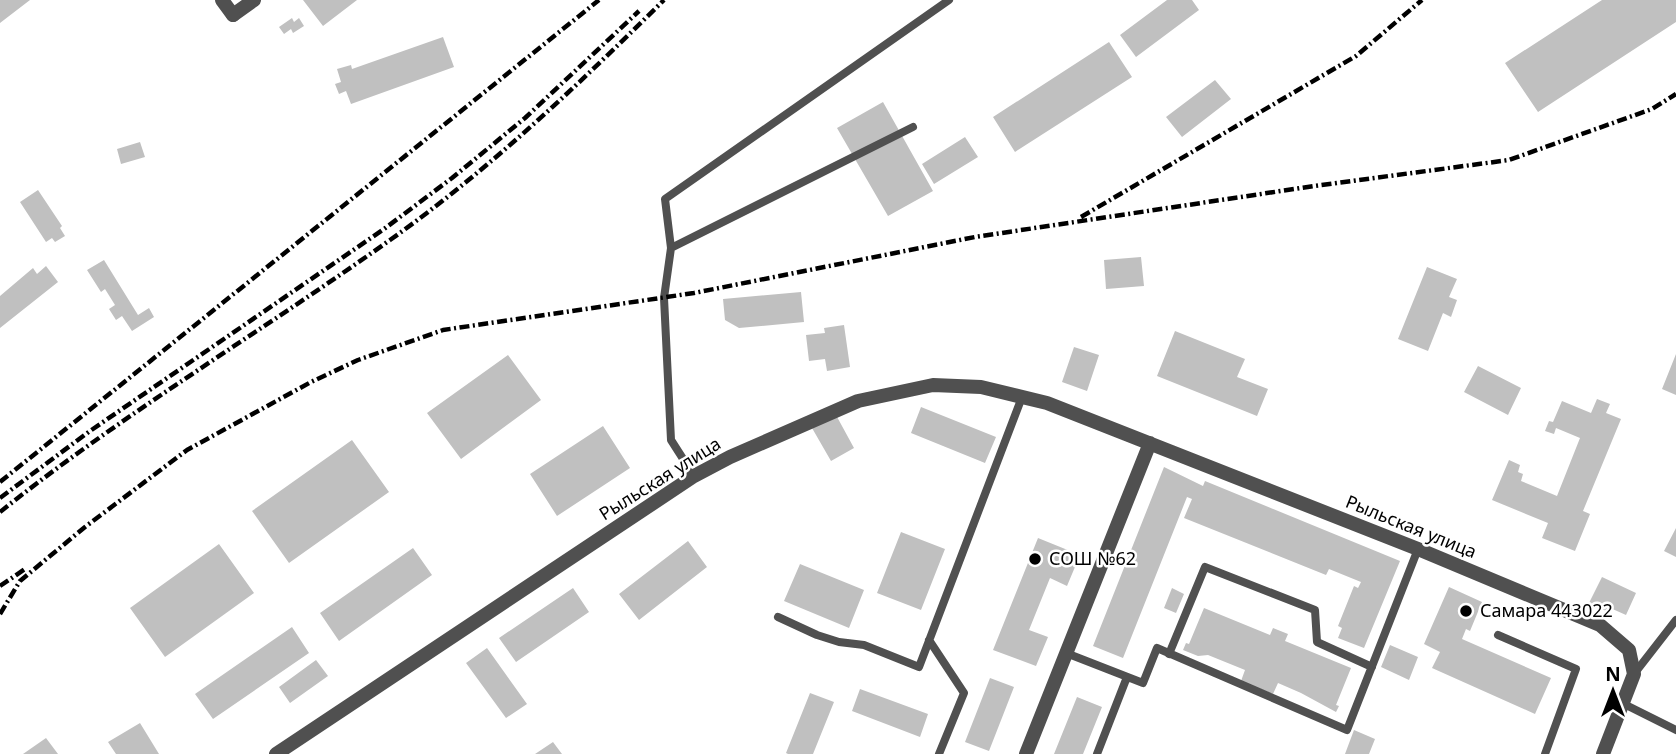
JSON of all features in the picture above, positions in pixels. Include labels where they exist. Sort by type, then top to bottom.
[{"type":"street","points":[[222,0],[233,15],[254,0]]},
{"type":"street","name":"Рыльская улица","points":[[276,754],[694,476],[730,457],[858,401],[933,385],[981,387],[1047,403],[1600,625],[1629,650],[1634,674]]},
{"type":"street","points":[[1026,754],[1150,443]]},
{"type":"street","points":[[1603,754],[1634,674]]},
{"type":"lane","points":[[694,476],[671,440],[664,298],[671,248],[665,199],[949,0]]},
{"type":"lane","points":[[671,248],[913,127]]},
{"type":"lane","points":[[778,617],[817,635],[839,642],[864,645],[919,667],[1022,397]]},
{"type":"lane","points":[[1066,653],[1143,683],[1157,648],[1347,730],[1418,550]]},
{"type":"lane","points":[[1169,654],[1205,566],[1315,610],[1317,642],[1372,667]]},
{"type":"lane","points":[[1634,674],[1676,620]]},
{"type":"lane","points":[[1498,635],[1576,669],[1545,754]]},
{"type":"lane","points":[[929,639],[964,693],[939,754]]},
{"type":"lane","points":[[1097,754],[1127,677]]},
{"type":"lane","points":[[1622,703],[1676,730]]},
{"type":"building","points":[[0,0],[30,0],[0,23]]},
{"type":"building","points":[[303,0],[357,0],[323,26]]},
{"type":"building","points":[[1167,0],[1192,0],[1199,10],[1136,57],[1120,35]]},
{"type":"building","points":[[1602,0],[1676,0],[1676,22],[1538,112],[1505,63]]},
{"type":"building","points":[[292,18],[294,22],[299,18],[304,26],[293,33],[291,29],[284,34],[279,27]]},
{"type":"building","points":[[443,37],[454,67],[351,104],[346,91],[339,94],[335,84],[341,82],[337,69],[351,65],[352,69]]},
{"type":"building","points":[[1109,42],[1132,77],[1015,152],[993,117]]},
{"type":"building","points":[[1215,80],[1231,99],[1182,137],[1166,117]]},
{"type":"building","points":[[883,102],[933,191],[888,216],[837,128]]},
{"type":"building","points":[[965,137],[978,157],[934,184],[922,164]]},
{"type":"building","points":[[140,142],[145,157],[121,164],[117,149]]},
{"type":"building","points":[[38,190],[62,226],[60,228],[65,236],[55,242],[52,238],[46,242],[20,202]]},
{"type":"building","points":[[1141,257],[1144,286],[1106,289],[1104,260]]},
{"type":"building","points":[[104,260],[138,315],[149,308],[154,317],[132,331],[122,316],[116,320],[109,309],[115,305],[105,289],[101,292],[87,270]]},
{"type":"building","points":[[46,266],[58,282],[0,328],[0,296],[33,268],[37,274]]},
{"type":"building","points":[[1427,267],[1457,279],[1449,297],[1457,300],[1451,317],[1443,313],[1428,351],[1398,339]]},
{"type":"building","points":[[801,292],[804,322],[739,328],[725,320],[723,299]]},
{"type":"building","points":[[844,325],[850,367],[827,371],[825,359],[809,361],[806,335],[825,333],[824,328]]},
{"type":"building","points":[[1175,331],[1245,359],[1237,377],[1268,389],[1257,416],[1157,376]]},
{"type":"building","points":[[1074,347],[1099,355],[1087,391],[1062,382]]},
{"type":"building","points":[[1676,354],[1676,395],[1662,389]]},
{"type":"building","points":[[508,355],[541,400],[461,459],[427,413]]},
{"type":"building","points":[[1478,366],[1521,388],[1508,415],[1464,392]]},
{"type":"building","points":[[1597,399],[1610,404],[1606,413],[1621,419],[1583,511],[1590,514],[1575,551],[1542,538],[1548,523],[1492,500],[1509,460],[1520,465],[1518,472],[1523,474],[1521,481],[1557,496],[1580,438],[1556,428],[1554,434],[1545,431],[1549,421],[1553,422],[1562,401],[1591,413]]},
{"type":"building","points":[[921,407],[996,437],[985,463],[911,433]]},
{"type":"building","points":[[836,415],[854,448],[831,461],[812,428]]},
{"type":"building","points":[[603,426],[630,468],[557,516],[530,474]]},
{"type":"building","points":[[352,440],[389,492],[289,563],[252,511]]},
{"type":"building","points":[[1164,467],[1203,486],[1205,481],[1400,561],[1364,648],[1338,638],[1342,628],[1338,626],[1354,586],[1358,588],[1361,582],[1329,569],[1326,575],[1184,518],[1192,499],[1187,497],[1123,658],[1093,646]]},
{"type":"building","points":[[1676,528],[1676,557],[1664,551]]},
{"type":"building","points":[[901,532],[945,549],[921,610],[877,593]]},
{"type":"building","points":[[1038,538],[1080,555],[1067,586],[1050,578],[1029,630],[1048,637],[1036,666],[993,650]]},
{"type":"building","points":[[688,541],[707,567],[639,620],[619,594]]},
{"type":"building","points":[[219,544],[254,593],[165,657],[130,608]]},
{"type":"building","points":[[413,548],[432,575],[339,641],[320,613]]},
{"type":"building","points":[[800,564],[864,590],[849,628],[784,601]]},
{"type":"building","points":[[1602,577],[1636,593],[1626,615],[1608,607],[1606,611],[1589,603]]},
{"type":"building","points":[[1449,587],[1482,602],[1470,631],[1466,629],[1462,639],[1551,678],[1535,714],[1432,668],[1440,652],[1424,644]]},
{"type":"building","points":[[573,588],[589,612],[516,662],[499,638]]},
{"type":"building","points":[[1172,588],[1184,594],[1176,613],[1164,608]]},
{"type":"building","points":[[1204,608],[1270,635],[1273,628],[1288,634],[1285,641],[1351,668],[1336,705],[1339,706],[1336,712],[1278,683],[1273,694],[1241,681],[1245,670],[1208,655],[1198,656],[1183,650],[1186,643],[1189,644]]},
{"type":"building","points":[[292,627],[309,653],[213,719],[195,694]]},
{"type":"building","points":[[1390,645],[1418,657],[1409,680],[1381,667]]},
{"type":"building","points":[[487,648],[527,704],[506,718],[466,663]]},
{"type":"building","points":[[316,660],[328,676],[290,703],[279,687]]},
{"type":"building","points":[[990,678],[1014,687],[989,751],[965,742]]},
{"type":"building","points":[[860,689],[928,714],[920,737],[852,711]]},
{"type":"building","points":[[810,693],[834,702],[813,754],[788,754],[786,753]]},
{"type":"building","points":[[1077,697],[1102,707],[1083,754],[1054,754]]},
{"type":"building","points":[[140,723],[159,754],[116,754],[108,742]]},
{"type":"building","points":[[1354,730],[1375,739],[1369,754],[1345,754]]},
{"type":"building","points":[[46,738],[58,754],[23,754]]},
{"type":"building","points":[[553,742],[562,754],[535,754]]},
{"type":"railway","points":[[0,482],[599,0]]},
{"type":"railway","points":[[0,512],[95,441],[427,213],[532,126],[664,0]]},
{"type":"railway","points":[[1081,217],[1356,56],[1422,0]]},
{"type":"railway","points":[[0,498],[90,431],[384,229],[452,178],[525,118],[639,11]]},
{"type":"railway","points":[[0,614],[20,581],[85,527],[187,450],[311,382],[358,360],[443,330],[694,293],[975,237],[1509,160],[1652,109],[1676,94]]},
{"type":"railway","points":[[0,586],[25,569]]},
{"type":"place","name":"СОШ №62","points":[[1035,559]]},
{"type":"place","name":"Самара 443022","points":[[1466,611]]}]
